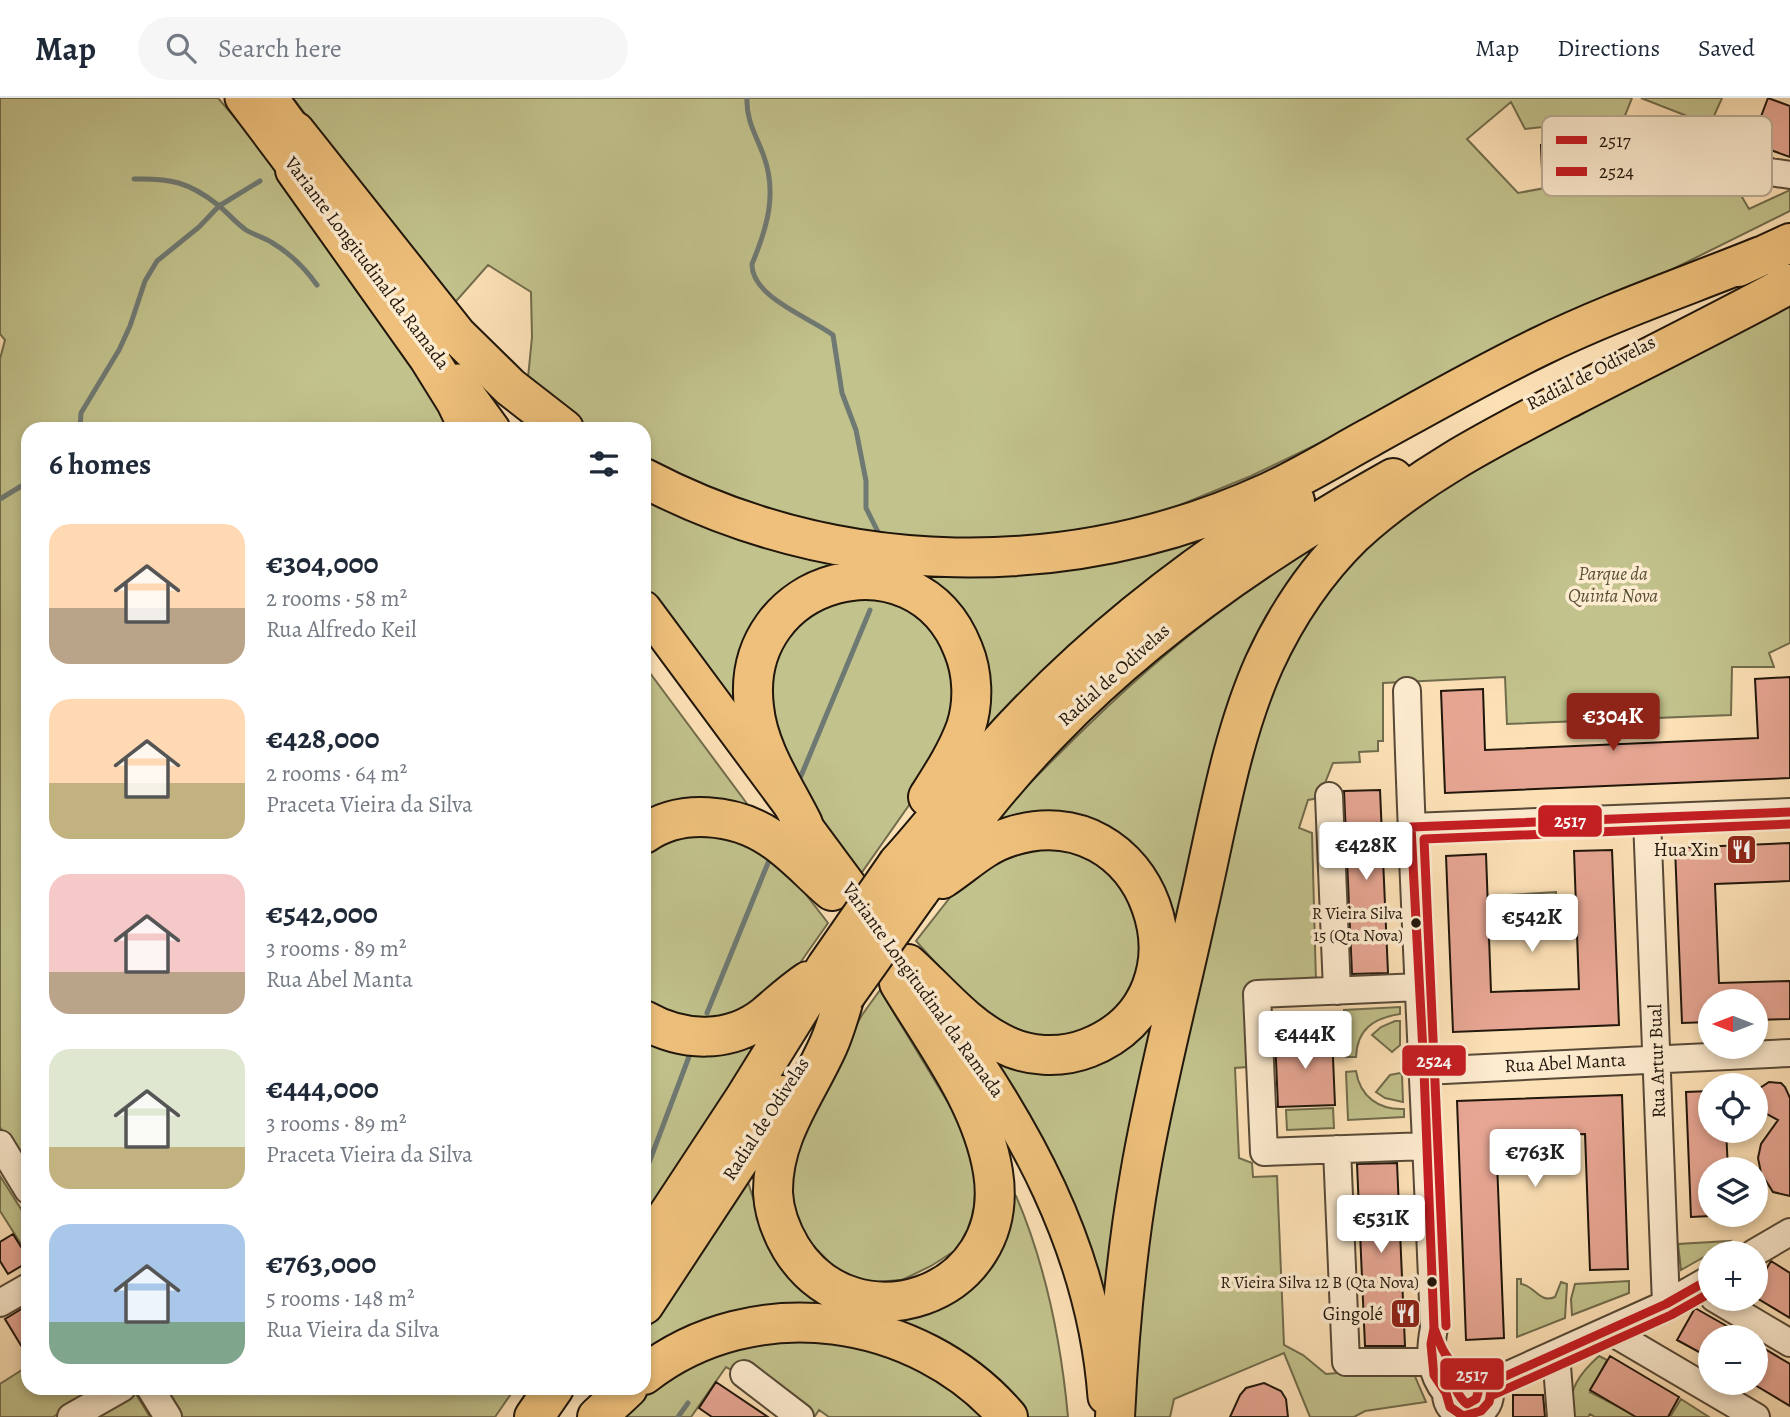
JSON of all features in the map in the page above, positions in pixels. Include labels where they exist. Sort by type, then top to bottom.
[{"type":"highway","points":[[287,140],[428,357],[466,422]]},
{"type":"highway","points":[[287,140],[457,335],[510,387],[555,422]]},
{"type":"highway","points":[[651,482],[692,502],[746,523],[853,550],[922,558],[989,559],[1104,546],[1181,526],[1270,492],[1547,343],[1780,258]]},
{"type":"highway","name":"Radial de Odivelas","points":[[651,1293],[836,982],[908,878],[921,838],[989,754],[1046,693],[1108,637],[1230,544],[1323,484],[1582,343],[1780,258]]},
{"type":"highway","points":[[1115,1417],[1126,1273],[1150,1124],[1241,731],[1264,665],[1281,631],[1327,563],[1398,497],[1510,429],[1790,284]]},
{"type":"highway","points":[[803,824],[761,741],[753,704],[756,668],[765,640],[780,617],[793,604],[823,587],[874,580],[908,590],[926,600],[948,621],[965,654],[971,688],[967,725],[960,742],[941,778],[908,826],[908,878],[944,877],[986,847],[1007,837],[1042,830],[1074,834],[1089,838],[1111,851],[1132,871],[1143,885],[1156,917],[1159,939],[1157,961],[1141,1005],[1113,1035],[1082,1050],[1042,1055],[1023,1052],[1001,1043],[904,974]]},
{"type":"highway","points":[[651,831],[681,818],[720,818],[739,823],[771,837],[832,891]]},
{"type":"highway","points":[[651,1024],[691,1037],[729,1034],[764,1016],[795,989],[836,982],[828,1046],[797,1102],[777,1153],[773,1195],[776,1215],[795,1255],[825,1283],[842,1293],[862,1298],[905,1300],[924,1295],[946,1284],[964,1271],[979,1254],[988,1235],[994,1210],[995,1187],[989,1152],[968,1100],[904,974]]},
{"type":"highway","name":"Radial de Odivelas","points":[[651,1240],[774,1053],[836,982]]},
{"type":"highway","points":[[651,1371],[671,1358],[723,1334],[791,1323],[841,1325],[889,1336],[931,1355],[978,1387],[1008,1417]]},
{"type":"highway","points":[[515,1417],[528,1395]]},
{"type":"highway","points":[[534,1417],[549,1395]]},
{"type":"highway","points":[[570,1417],[584,1395]]},
{"type":"highway","points":[[597,1417],[621,1395]]},
{"type":"main road","name":"Variante Longitudinal da Ramada","points":[[242,98],[287,140],[506,422]]},
{"type":"main road","name":"Variante Longitudinal da Ramada","points":[[271,98],[287,140],[385,284],[488,422]]},
{"type":"main road","name":"Variante Longitudinal da Ramada","points":[[651,618],[803,824],[904,974],[939,1033],[987,1104],[1026,1175],[1070,1287],[1086,1372],[1090,1417]]},
{"type":"main road","name":"Variante Longitudinal da Ramada","points":[[651,642],[832,891],[904,974],[1004,1103],[1055,1198],[1077,1258],[1101,1356],[1106,1417]]},
{"type":"street","points":[[1772,172],[1790,175]]},
{"type":"street","points":[[1407,691],[1410,827],[1420,987],[1434,1328],[1432,1360],[1436,1380],[1446,1403],[1456,1412],[1471,1416],[1484,1409],[1482,1394],[1451,1361],[1440,1345],[1434,1328]]},
{"type":"street","points":[[1329,796],[1338,991]]},
{"type":"street","points":[[1410,827],[1790,812]]},
{"type":"street","name":"Rua Artur Bual","points":[[1647,819],[1666,1304]]},
{"type":"street","points":[[1420,987],[1257,994],[1264,1152],[1427,1146]]},
{"type":"street","name":"Rua Abel Manta","points":[[1424,1071],[1790,1053]]},
{"type":"street","points":[[1,1148],[21,1179]]},
{"type":"street","points":[[1337,1149],[1346,1362],[1432,1360]]},
{"type":"street","points":[[0,1303],[21,1291]]},
{"type":"street","points":[[1482,1394],[1556,1354],[1666,1304],[1698,1293]]},
{"type":"street","points":[[1740,1311],[1790,1343]]},
{"type":"street","points":[[1608,1330],[1756,1417]]},
{"type":"street","points":[[1556,1354],[1561,1417]]},
{"type":"street","points":[[744,1374],[800,1417]]},
{"type":"street","points":[[1446,1403],[1452,1379],[1482,1394]]},
{"type":"street","points":[[71,1417],[110,1395]]},
{"type":"street","points":[[154,1395],[167,1417]]},
{"type":"green space","points":[[0,98],[218,98],[259,146],[399,334],[448,422],[21,422],[21,1162],[0,1127],[0,359],[5,340],[0,334]]},
{"type":"green space","points":[[293,98],[1632,98],[1625,116],[1542,116],[1542,127],[1525,129],[1511,102],[1467,139],[1518,193],[1542,189],[1542,196],[1741,196],[1749,209],[1790,190],[1790,211],[1251,476],[1126,527],[1021,546],[821,531],[651,468],[651,422],[575,422],[527,388],[532,337],[531,292],[488,265],[451,307]]},
{"type":"green space","points":[[1641,98],[1722,98],[1714,116],[1687,116]]},
{"type":"green space","name":"Parque da Quinta Nova","points":[[1790,296],[1790,643],[1769,653],[1774,667],[1732,667],[1731,715],[1507,724],[1505,677],[1383,683],[1383,741],[1378,741],[1378,751],[1359,752],[1360,762],[1333,763],[1319,798],[1308,800],[1299,828],[1312,833],[1316,982],[1245,1000],[1247,1067],[1235,1068],[1239,1158],[1252,1163],[1253,1177],[1277,1176],[1284,1345],[1303,1355],[1326,1374],[1411,1367],[1426,1402],[1365,1411],[1354,1417],[1310,1417],[1284,1353],[1174,1399],[1170,1417],[1127,1417],[1133,1274],[1241,760],[1312,598],[1415,498]]},
{"type":"green space","points":[[651,494],[833,557],[1217,529],[977,744],[962,623],[821,575],[739,715],[651,596]]},
{"type":"green space","points":[[1334,533],[1286,597],[1103,1313],[985,1053],[1032,1064],[1146,1012],[1144,863],[987,827],[1098,715],[1169,652],[1229,605]]},
{"type":"green space","points":[[882,598],[936,623],[958,689],[940,761],[860,875],[812,805],[770,729],[770,665],[781,637],[829,600]]},
{"type":"green space","points":[[651,674],[748,805],[744,812],[651,819]]},
{"type":"green space","points":[[673,832],[736,834],[780,861],[828,923],[800,963],[775,992],[724,1018],[688,1022],[651,1006],[651,844]]},
{"type":"green space","points":[[1063,845],[1093,856],[1129,895],[1142,949],[1135,977],[1122,1001],[1104,1019],[1073,1034],[1041,1039],[1010,1033],[981,1014],[916,941],[959,886],[1006,856]]},
{"type":"green space","points":[[1556,892],[1557,915],[1511,917],[1510,895]]},
{"type":"green space","points":[[880,990],[961,1124],[976,1175],[975,1206],[968,1230],[956,1250],[902,1280],[873,1282],[842,1275],[794,1226],[789,1156],[802,1121],[862,1015]]},
{"type":"green space","points":[[1400,1007],[1400,1014],[1382,1018],[1369,1026],[1360,1039],[1356,1057],[1346,1057],[1344,1010]]},
{"type":"green space","points":[[1400,1021],[1400,1045],[1392,1052],[1372,1035],[1381,1027]]},
{"type":"green space","points":[[651,1034],[751,1039],[760,1044],[651,1208]]},
{"type":"green space","points":[[1356,1071],[1366,1095],[1387,1107],[1404,1109],[1404,1117],[1348,1120],[1346,1072]]},
{"type":"green space","points":[[1400,1073],[1403,1102],[1385,1098],[1376,1092],[1390,1075]]},
{"type":"green space","points":[[1333,1108],[1334,1128],[1287,1130],[1286,1110]]},
{"type":"green space","points":[[0,1176],[21,1209],[21,1244],[0,1211]]},
{"type":"green space","points":[[747,1179],[761,1223],[904,1312],[1001,1196],[1016,1196],[1036,1249],[1051,1304],[1068,1417],[1019,1417],[884,1324],[651,1359],[651,1324]]},
{"type":"green space","points":[[1698,1243],[1698,1260],[1681,1270],[1678,1244]]},
{"type":"green space","points":[[1517,1279],[1521,1279],[1521,1284],[1550,1299],[1555,1297],[1561,1282],[1567,1284],[1565,1318],[1517,1337]]},
{"type":"green space","points":[[1629,1281],[1629,1293],[1572,1315],[1571,1299],[1575,1284]]},
{"type":"green space","points":[[834,1333],[928,1368],[985,1417],[829,1417],[819,1410],[815,1416],[726,1367],[691,1417],[613,1417],[643,1395],[651,1395],[651,1389],[704,1351]]},
{"type":"green space","points":[[1599,1356],[1607,1360],[1590,1392],[1638,1417],[1595,1417],[1590,1414],[1588,1417],[1571,1417],[1571,1398],[1576,1383]]},
{"type":"green space","points":[[21,1370],[21,1395],[89,1395],[53,1417],[0,1417],[0,1384]]},
{"type":"green space","points":[[123,1395],[137,1395],[150,1417],[87,1417]]},
{"type":"green space","points":[[162,1395],[510,1395],[495,1417],[176,1417]]},
{"type":"green space","points":[[1681,1399],[1709,1417],[1670,1417]]},
{"type":"building","points":[[1768,98],[1790,106],[1790,157],[1772,151],[1772,116],[1761,116]]},
{"type":"building","points":[[1790,677],[1790,778],[1445,793],[1441,691],[1483,689],[1485,750],[1758,738],[1755,679]]},
{"type":"building","points":[[1380,790],[1388,973],[1352,974],[1344,791]]},
{"type":"building","points":[[1790,843],[1790,881],[1715,884],[1719,983],[1790,981],[1790,1019],[1768,1020],[1768,989],[1698,989],[1698,1022],[1682,1023],[1675,848]]},
{"type":"building","points":[[1612,850],[1619,1025],[1453,1032],[1446,856],[1486,854],[1491,992],[1579,989],[1574,851]]},
{"type":"building","points":[[1332,1034],[1335,1105],[1278,1107],[1275,1037]]},
{"type":"building","points":[[1768,1083],[1781,1083],[1790,1098],[1790,1196],[1773,1192],[1768,1184],[1768,1157],[1758,1157],[1761,1144],[1768,1143],[1768,1134],[1778,1120],[1768,1115]]},
{"type":"building","points":[[1686,1092],[1698,1092],[1698,1143],[1727,1143],[1727,1157],[1698,1157],[1698,1217],[1691,1217]]},
{"type":"building","points":[[1622,1095],[1628,1269],[1590,1270],[1585,1134],[1496,1137],[1504,1338],[1466,1340],[1457,1101]]},
{"type":"building","points":[[1397,1163],[1405,1346],[1365,1346],[1357,1164]]},
{"type":"building","points":[[13,1234],[21,1247],[21,1266],[8,1274],[0,1261],[0,1242]]},
{"type":"building","points":[[1771,1261],[1790,1273],[1790,1318],[1768,1305],[1768,1266]]},
{"type":"building","points":[[1695,1308],[1725,1325],[1698,1325],[1698,1351],[1677,1340]]},
{"type":"building","points":[[21,1309],[21,1345],[5,1319]]},
{"type":"building","points":[[1768,1351],[1790,1364],[1790,1406],[1768,1393]]},
{"type":"building","points":[[1610,1356],[1679,1397],[1668,1417],[1636,1417],[1590,1390]]},
{"type":"building","points":[[716,1382],[768,1417],[712,1417],[699,1408]]},
{"type":"building","points":[[1264,1383],[1281,1391],[1286,1399],[1288,1417],[1230,1417],[1246,1388]]},
{"type":"building","points":[[1513,1395],[1543,1395],[1545,1417],[1513,1417]]},
{"type":"waterway","points":[[747,98],[750,120],[763,154],[770,183],[766,224],[752,264],[754,276],[761,287],[784,306],[833,335],[842,393],[856,430],[866,481],[866,508],[880,536]]},
{"type":"waterway","points":[[134,179],[169,181],[198,191],[246,230],[284,251],[302,266],[317,285]]},
{"type":"waterway","points":[[80,422],[81,413],[119,350],[145,281],[157,261],[199,227],[219,206],[260,181]]},
{"type":"waterway","points":[[0,499],[21,486]]},
{"type":"waterway","points":[[801,776],[870,610]]},
{"type":"waterway","points":[[707,1013],[770,858]]},
{"type":"waterway","points":[[651,1157],[690,1054]]},
{"type":"waterway","points":[[678,1417],[688,1403]]},
{"type":"transit line","name":"2517","points":[[1434,1328],[1411,827],[1790,812]]},
{"type":"transit line","name":"2524","points":[[1446,1326],[1424,839],[1790,824]]},
{"type":"transit line","name":"2517","points":[[1488,1384],[1666,1304],[1698,1286]]},
{"type":"transit line","name":"2524","points":[[1493,1395],[1671,1315],[1698,1300]]},
{"type":"transit line","name":"2517","points":[[1434,1328],[1448,1358],[1462,1370],[1486,1381],[1489,1386],[1489,1402],[1481,1411],[1463,1416],[1450,1407],[1446,1393],[1434,1375],[1431,1344],[1434,1328]]},
{"type":"transit line","name":"2524","points":[[1448,1376],[1459,1383],[1476,1388],[1476,1399],[1467,1404],[1448,1376]]},
{"type":"place","name":"Hua Xin","points":[[1742,850]]},
{"type":"place","name":"R Vieira Silva 15 (Qta Nova)","points":[[1416,923]]},
{"type":"place","name":"R Vieira Silva 12 B (Qta Nova)","points":[[1432,1282]]},
{"type":"place","name":"Gingolé","points":[[1406,1314]]}]
